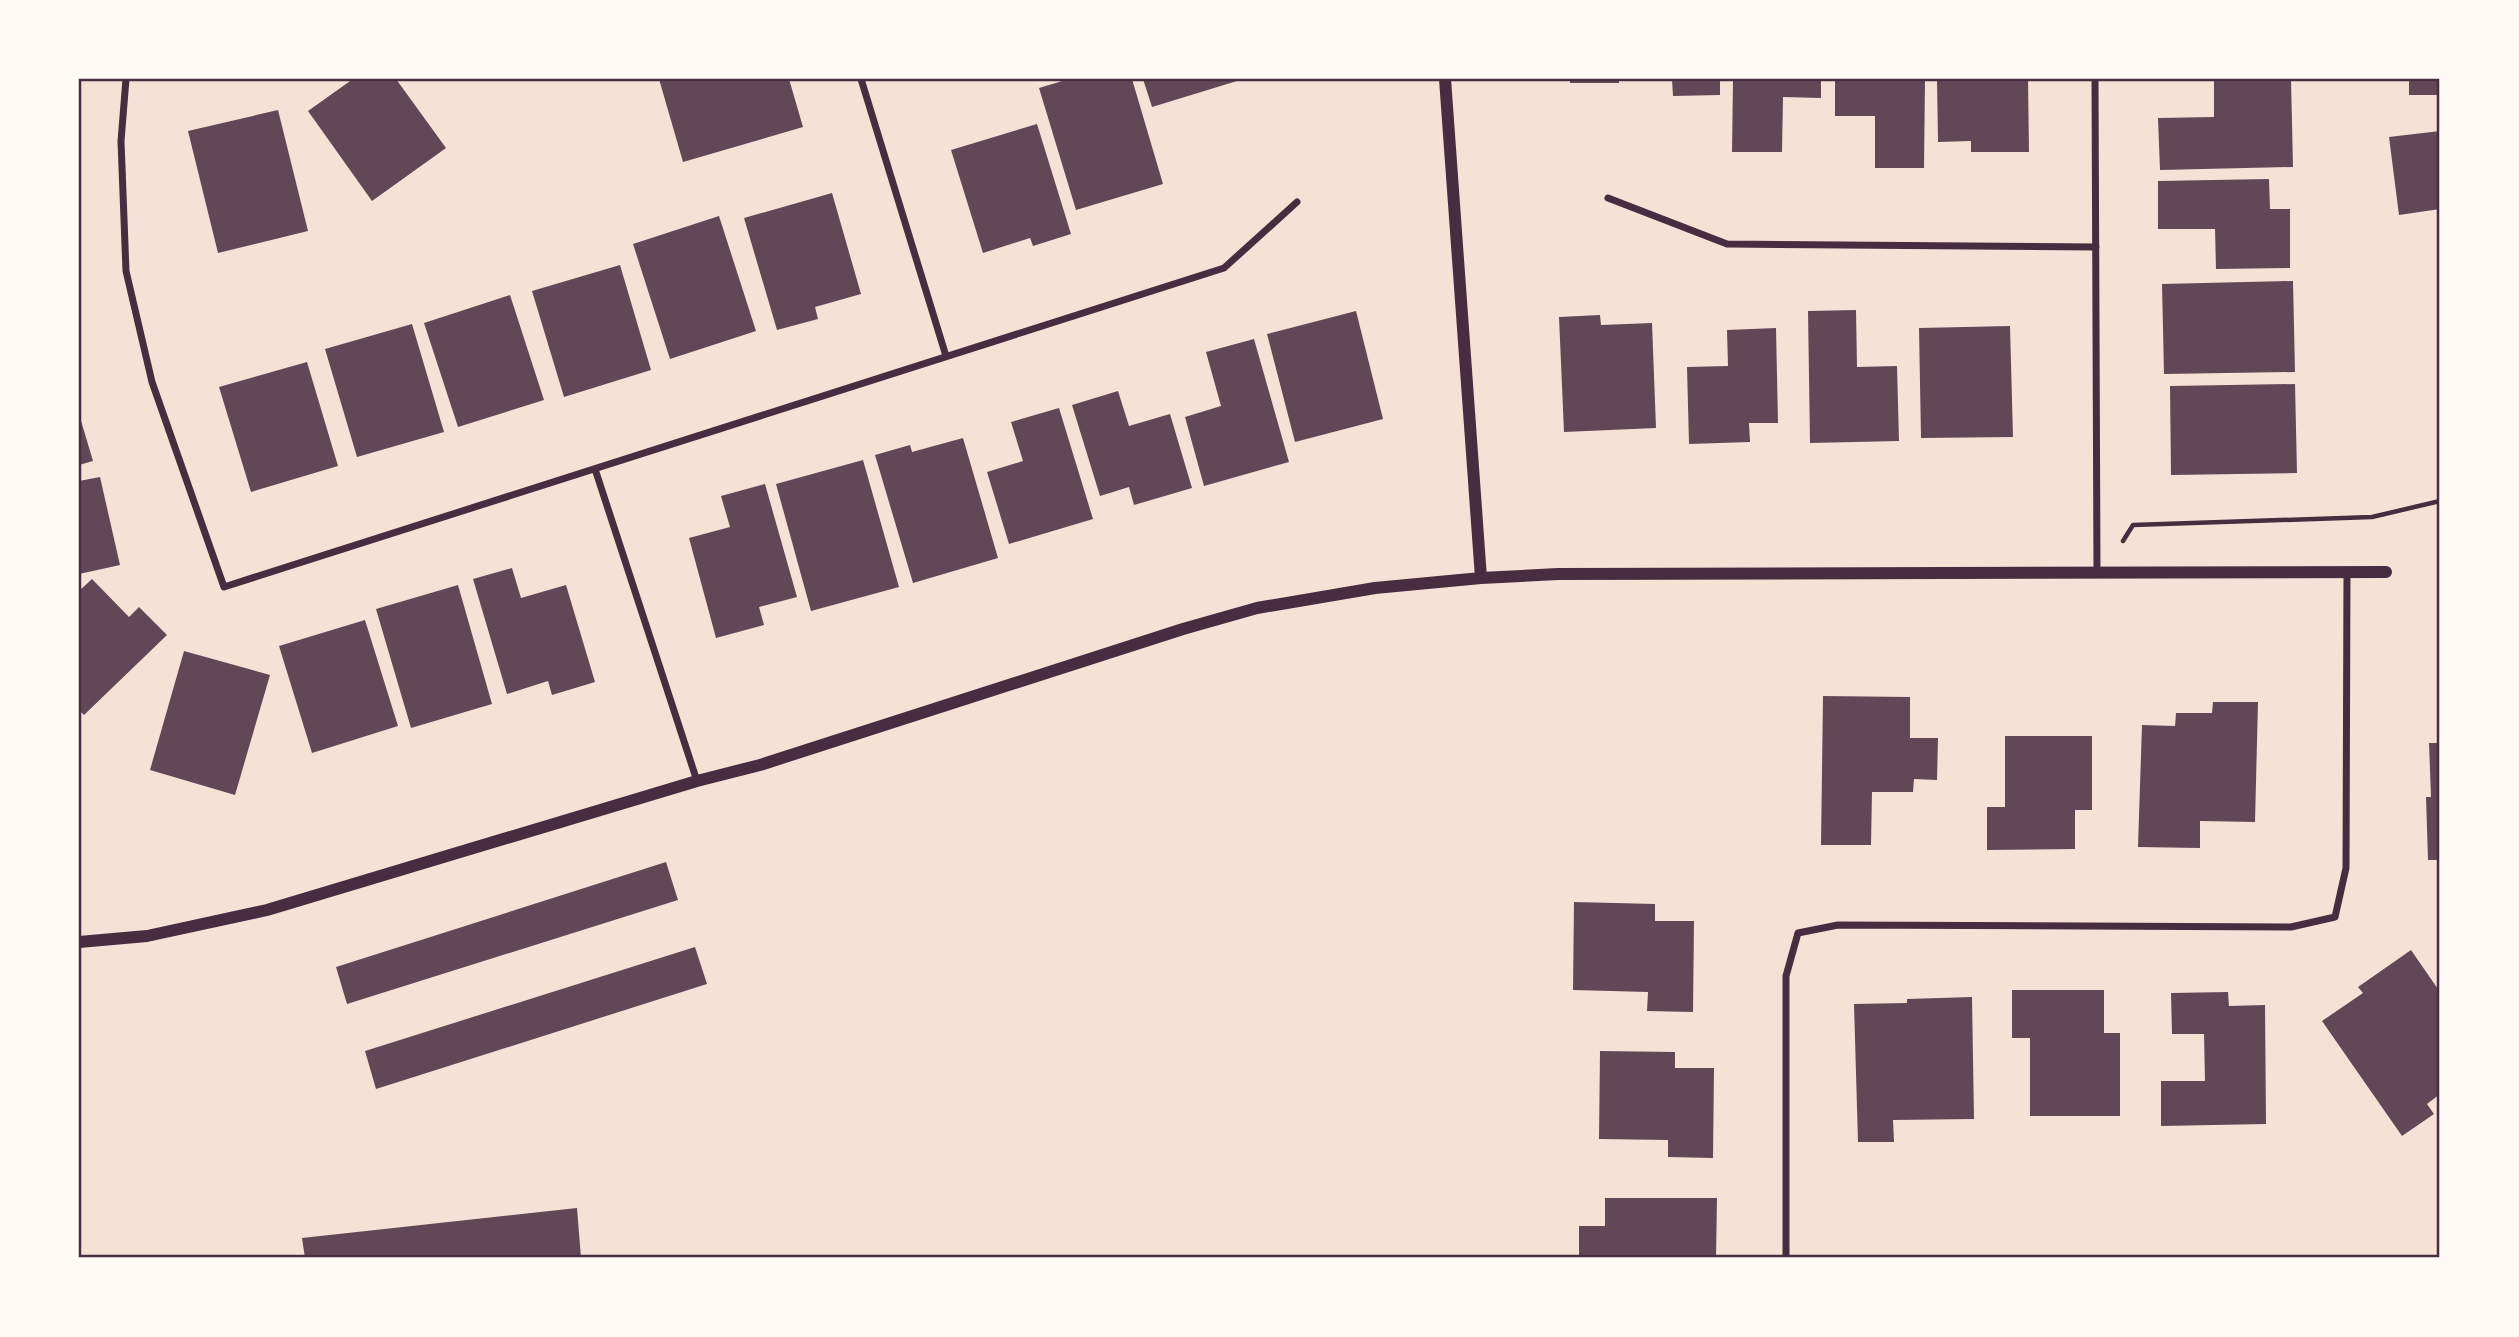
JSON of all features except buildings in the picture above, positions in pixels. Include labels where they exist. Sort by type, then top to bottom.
[{"type":"street","points":[[126,79],[121,141],[126,271],[152,382],[223,587],[1224,268],[1297,202]]},
{"type":"street","points":[[861,79],[946,356]]},
{"type":"street","points":[[1445,79],[1481,578]]},
{"type":"street","points":[[2095,79],[2100,572]]},
{"type":"street","points":[[1608,198],[1727,244],[2096,247]]},
{"type":"street","points":[[595,469],[697,781]]},
{"type":"street","points":[[1786,1258],[1786,976],[1798,933],[1838,925],[2291,927],[2335,917],[2346,869],[2347,570]]},
{"type":"street","points":[[79,942],[147,936],[267,911],[697,781],[760,765],[1183,629],[1257,608],[1376,588],[1558,574],[2386,572]]},
{"type":"path","points":[[2100,572],[2133,525],[2372,517],[2440,501]]}]
